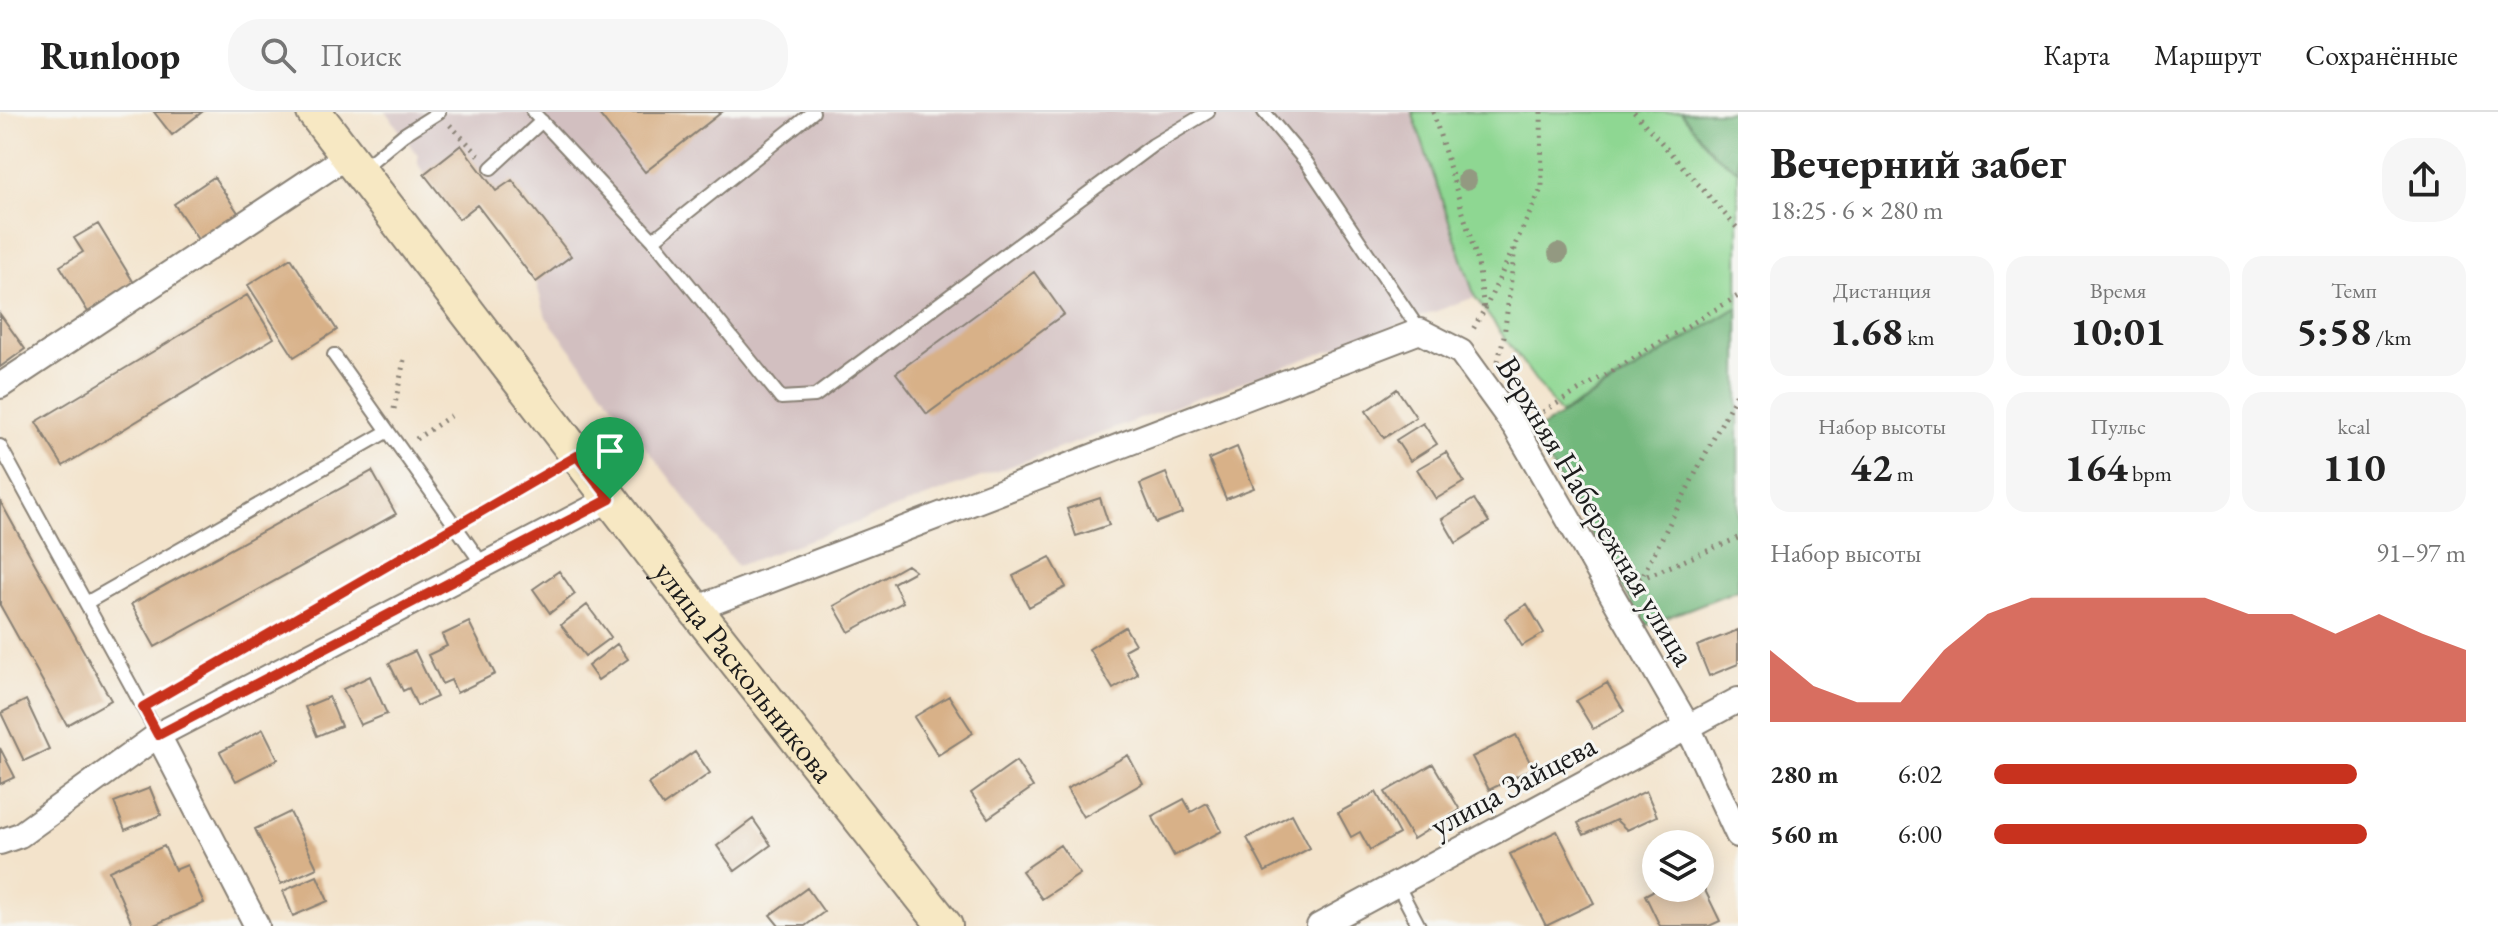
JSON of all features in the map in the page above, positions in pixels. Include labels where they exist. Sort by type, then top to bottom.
[{"type":"main road","name":"улица Раскольникова","points":[[314,112],[695,609],[945,926]]},
{"type":"street","points":[[0,386],[353,164]]},
{"type":"street","points":[[695,609],[1420,331],[1461,352]]},
{"type":"street","name":"Верхняя Набережная улица","points":[[1461,352],[1516,428],[1688,727],[1738,835]]},
{"type":"street","points":[[0,842],[20,835],[158,735],[610,499]]},
{"type":"street","name":"улица Зайцева","points":[[1319,926],[1738,700]]},
{"type":"street","points":[[158,735],[257,926]]},
{"type":"lane","points":[[653,240],[813,112]]},
{"type":"lane","points":[[491,168],[537,117],[653,240],[781,398],[815,396],[1153,145],[1208,112]]},
{"type":"lane","points":[[1264,112],[1307,163],[1420,331]]},
{"type":"lane","points":[[353,164],[433,114]]},
{"type":"lane","points":[[334,355],[483,565]]},
{"type":"lane","points":[[86,603],[388,431]]},
{"type":"lane","points":[[0,446],[158,735]]},
{"type":"lane","points":[[1397,884],[1419,926]]},
{"type":"path","points":[[1433,112],[1478,263],[1484,310]]},
{"type":"path","points":[[1461,352],[1542,187],[1541,112]]},
{"type":"path","points":[[1634,112],[1738,229]]},
{"type":"path","points":[[433,114],[491,168]]},
{"type":"path","points":[[1490,393],[1504,336],[1516,243]]},
{"type":"path","points":[[1516,428],[1738,296]]},
{"type":"path","points":[[388,431],[405,355]]},
{"type":"path","points":[[1623,614],[1738,391]]},
{"type":"path","points":[[401,450],[452,415]]},
{"type":"path","points":[[143,707],[577,456]]},
{"type":"path","points":[[1610,592],[1738,538]]},
{"type":"shaded area","points":[[386,112],[1412,112],[1475,297],[737,566],[546,317],[536,282],[478,205],[459,219],[424,174],[418,164],[418,156]]},
{"type":"green space","points":[[1412,112],[1681,112],[1713,153],[1738,170],[1738,307],[1560,414],[1475,297]]},
{"type":"green space","points":[[1681,112],[1738,112],[1738,170],[1713,153]]},
{"type":"green space","points":[[1738,307],[1738,590],[1645,626],[1532,433]]},
{"type":"building","points":[[154,112],[202,112],[172,135]]},
{"type":"building","points":[[722,112],[645,172],[599,114]]},
{"type":"building","points":[[461,145],[496,191],[512,180],[571,256],[536,282],[477,205],[459,219],[424,174]]},
{"type":"building","points":[[214,177],[241,217],[201,244],[174,204]]},
{"type":"building","points":[[98,224],[134,283],[88,312],[60,266],[83,252],[74,238]]},
{"type":"building","points":[[291,258],[337,330],[294,357],[248,285]]},
{"type":"building","points":[[1034,272],[1064,314],[927,414],[896,373]]},
{"type":"building","points":[[247,295],[274,338],[63,466],[36,422]]},
{"type":"building","points":[[0,314],[25,349],[0,367]]},
{"type":"building","points":[[1397,389],[1416,417],[1384,438],[1366,411]]},
{"type":"building","points":[[1423,423],[1437,444],[1410,461],[1396,440]]},
{"type":"building","points":[[1237,447],[1254,488],[1226,499],[1209,459]]},
{"type":"building","points":[[1446,452],[1464,482],[1436,499],[1417,469]]},
{"type":"building","points":[[372,471],[396,514],[155,647],[131,604]]},
{"type":"building","points":[[1166,473],[1182,513],[1156,523],[1140,484]]},
{"type":"building","points":[[1100,498],[1109,525],[1076,536],[1067,509]]},
{"type":"building","points":[[1474,499],[1489,522],[1456,543],[1442,519]]},
{"type":"building","points":[[0,501],[111,700],[67,725],[0,605]]},
{"type":"building","points":[[1050,557],[1066,587],[1029,607],[1013,576]]},
{"type":"building","points":[[907,565],[915,571],[893,583],[903,602],[849,632],[834,606]]},
{"type":"building","points":[[559,571],[575,594],[550,613],[533,589]]},
{"type":"building","points":[[1527,604],[1544,633],[1522,646],[1505,618]]},
{"type":"building","points":[[587,605],[611,637],[585,656],[561,625]]},
{"type":"building","points":[[469,622],[495,674],[457,693],[451,680],[442,684],[428,655],[447,646],[442,635]]},
{"type":"building","points":[[1125,627],[1135,644],[1124,650],[1138,674],[1113,689],[1089,649]]},
{"type":"building","points":[[1738,630],[1738,664],[1709,676],[1697,646]]},
{"type":"building","points":[[617,644],[628,659],[598,680],[588,666]]},
{"type":"building","points":[[415,651],[437,697],[417,706],[409,688],[403,691],[389,663]]},
{"type":"building","points":[[370,676],[387,714],[360,725],[343,689]]},
{"type":"building","points":[[1607,683],[1624,711],[1593,729],[1576,701]]},
{"type":"building","points":[[949,696],[973,733],[938,755],[914,717]]},
{"type":"building","points":[[329,697],[341,726],[317,736],[305,707]]},
{"type":"building","points":[[26,700],[49,749],[24,761],[1,713]]},
{"type":"building","points":[[263,729],[278,759],[236,781],[220,752]]},
{"type":"building","points":[[1516,735],[1533,768],[1489,790],[1472,757]]},
{"type":"building","points":[[0,748],[15,777],[0,784]]},
{"type":"building","points":[[695,751],[710,773],[663,806],[648,784]]},
{"type":"building","points":[[1128,755],[1143,783],[1083,817],[1067,789]]},
{"type":"building","points":[[1016,761],[1033,787],[988,818],[971,793]]},
{"type":"building","points":[[1433,764],[1460,810],[1413,839],[1385,792]]},
{"type":"building","points":[[150,788],[161,815],[125,830],[114,802]]},
{"type":"building","points":[[1646,791],[1657,816],[1627,830],[1616,820],[1584,835],[1578,823]]},
{"type":"building","points":[[1376,792],[1399,834],[1370,850],[1360,832],[1351,837],[1338,813]]},
{"type":"building","points":[[1184,799],[1191,812],[1207,803],[1222,831],[1174,856],[1152,816]]},
{"type":"building","points":[[290,812],[317,868],[281,884],[255,829]]},
{"type":"building","points":[[1292,814],[1310,848],[1265,872],[1247,838]]},
{"type":"building","points":[[753,819],[771,845],[735,871],[717,846]]},
{"type":"building","points":[[1557,831],[1594,903],[1546,926],[1510,854]]},
{"type":"building","points":[[1060,845],[1080,874],[1042,899],[1022,871]]},
{"type":"building","points":[[164,846],[175,870],[187,865],[204,903],[152,926],[133,926],[109,871]]},
{"type":"building","points":[[317,876],[328,901],[293,916],[283,891]]},
{"type":"building","points":[[807,888],[824,912],[805,926],[779,926],[770,915]]},
{"type":"building","points":[[1648,902],[1711,902],[1720,921],[1709,926],[1660,926]]},
{"type":"route","points":[[577,456],[610,499],[158,735],[143,707],[577,456]]}]
